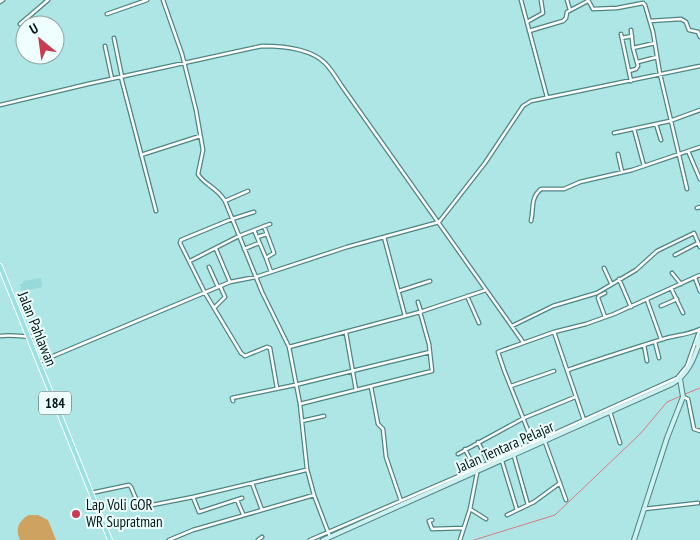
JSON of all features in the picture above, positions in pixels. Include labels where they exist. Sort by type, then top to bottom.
[{"type":"main road","name":"Jalan Pahlawan","points":[[0,266],[110,540]]},
{"type":"main road","name":"Jalan Tentara Pelajar","points":[[689,366],[700,336]]},
{"type":"main road","name":"Jalan Tentara Pelajar","points":[[323,540],[329,535],[402,502],[514,456],[584,422],[672,384],[680,379],[689,366],[700,341]]},
{"type":"main road","points":[[634,540],[667,438],[683,397],[680,379]]},
{"type":"street","points":[[30,15],[48,0]]},
{"type":"street","points":[[107,14],[147,0]]},
{"type":"street","points":[[163,0],[185,64],[196,110],[203,150],[198,174],[220,193],[225,201],[256,277],[289,347],[300,404],[307,469],[314,495],[329,535],[310,540]]},
{"type":"street","points":[[522,0],[547,97]]},
{"type":"street","points":[[527,22],[543,13],[541,0]]},
{"type":"street","points":[[567,0],[570,10]]},
{"type":"street","points":[[529,32],[563,21],[566,18],[566,13],[588,0],[593,9],[617,8],[643,3],[650,21],[670,121],[687,188]]},
{"type":"street","points":[[650,21],[681,19],[686,22],[689,30],[698,32],[700,37]]},
{"type":"street","points":[[629,71],[638,68],[631,30]]},
{"type":"street","points":[[631,81],[621,36],[632,36]]},
{"type":"street","points":[[114,38],[121,77],[156,211]]},
{"type":"street","points":[[633,48],[655,43]]},
{"type":"street","points":[[106,46],[112,79]]},
{"type":"street","points":[[0,105],[262,46],[284,48],[315,56],[324,62],[341,84],[523,342]]},
{"type":"street","points":[[638,62],[657,57]]},
{"type":"street","points":[[39,362],[230,282],[256,277],[439,222],[485,163],[523,106],[530,101],[700,66]]},
{"type":"street","points":[[614,133],[670,121],[700,110]]},
{"type":"street","points":[[656,124],[661,140]]},
{"type":"street","points":[[634,129],[644,166]]},
{"type":"street","points":[[141,155],[200,136]]},
{"type":"street","points":[[532,221],[533,202],[537,192],[541,189],[564,188],[580,182],[644,166],[700,147]]},
{"type":"street","points":[[688,151],[700,178]]},
{"type":"street","points":[[618,154],[622,172]]},
{"type":"street","points":[[225,201],[248,191]]},
{"type":"street","points":[[254,212],[181,240],[180,243],[205,293],[243,355],[267,347],[270,348],[277,388]]},
{"type":"street","points":[[190,261],[239,236],[270,224]]},
{"type":"street","points":[[264,226],[274,254],[266,258]]},
{"type":"street","points":[[254,230],[271,272]]},
{"type":"street","points":[[512,326],[554,306],[596,293],[636,270],[657,251],[694,233],[699,245],[675,255]]},
{"type":"street","points":[[257,238],[267,234]]},
{"type":"street","points":[[384,237],[405,316]]},
{"type":"street","points":[[244,249],[259,243]]},
{"type":"street","points":[[216,249],[230,282]]},
{"type":"street","points":[[210,267],[225,297],[214,308]]},
{"type":"street","points":[[604,268],[611,283]]},
{"type":"street","points":[[672,273],[681,284]]},
{"type":"street","points":[[534,445],[498,352],[523,342],[605,317],[700,275]]},
{"type":"street","points":[[694,278],[700,291]]},
{"type":"street","points":[[619,279],[631,307]]},
{"type":"street","points":[[398,291],[430,281]]},
{"type":"street","points":[[672,288],[683,313]]},
{"type":"street","points":[[289,347],[420,312],[486,290]]},
{"type":"street","points":[[605,293],[598,298],[605,317]]},
{"type":"street","points":[[467,296],[478,323]]},
{"type":"street","points":[[647,300],[661,340]]},
{"type":"street","points":[[661,306],[677,300]]},
{"type":"street","points":[[300,404],[432,371],[430,352],[418,302]]},
{"type":"street","points":[[568,370],[677,335],[687,335],[700,329]]},
{"type":"street","points":[[476,471],[489,463],[534,445],[677,378],[687,366],[700,329]]},
{"type":"street","points":[[346,332],[356,390]]},
{"type":"street","points":[[554,332],[584,422]]},
{"type":"street","points":[[0,336],[28,338],[40,336]]},
{"type":"street","points":[[654,342],[659,358]]},
{"type":"street","points":[[644,345],[647,361]]},
{"type":"street","points":[[233,401],[232,398],[295,385],[430,352]]},
{"type":"street","points":[[510,386],[554,371]]},
{"type":"street","points":[[371,387],[378,424],[384,429],[386,457],[402,502]]},
{"type":"street","points":[[458,454],[524,418],[576,397]]},
{"type":"street","points":[[683,397],[688,399],[694,429],[700,431]]},
{"type":"street","points":[[610,412],[620,442]]},
{"type":"street","points":[[302,421],[324,416]]},
{"type":"street","points":[[478,442],[489,463]]},
{"type":"street","points":[[545,442],[566,500]]},
{"type":"street","points":[[460,540],[470,509],[476,471],[465,449]]},
{"type":"street","points":[[514,456],[528,505]]},
{"type":"street","points":[[502,461],[517,510]]},
{"type":"street","points":[[91,493],[129,485],[139,507],[307,469]]},
{"type":"street","points":[[252,482],[262,510]]},
{"type":"street","points":[[507,515],[534,502],[560,483]]},
{"type":"street","points":[[169,540],[193,530],[314,495]]},
{"type":"street","points":[[193,496],[199,512],[242,498]]},
{"type":"street","points":[[237,500],[244,515]]},
{"type":"street","points":[[644,509],[698,503]]},
{"type":"street","points":[[470,509],[486,519]]},
{"type":"street","points":[[432,520],[429,521],[432,529],[464,528]]},
{"type":"street","points":[[258,540],[262,537]]},
{"type":"shaded area","points":[[41,278],[42,287],[25,291],[21,290],[20,284],[23,284],[23,281]]},
{"type":"shaded area","points":[[29,515],[38,515],[48,520],[56,540],[20,540],[18,526]]},
{"type":"waterway","points":[[685,394],[700,388]]},
{"type":"waterway","points":[[474,540],[555,515],[641,433],[667,402],[681,396]]},
{"type":"place","name":"Lap Voli GOR WR Supratman","points":[[76,514]]}]
